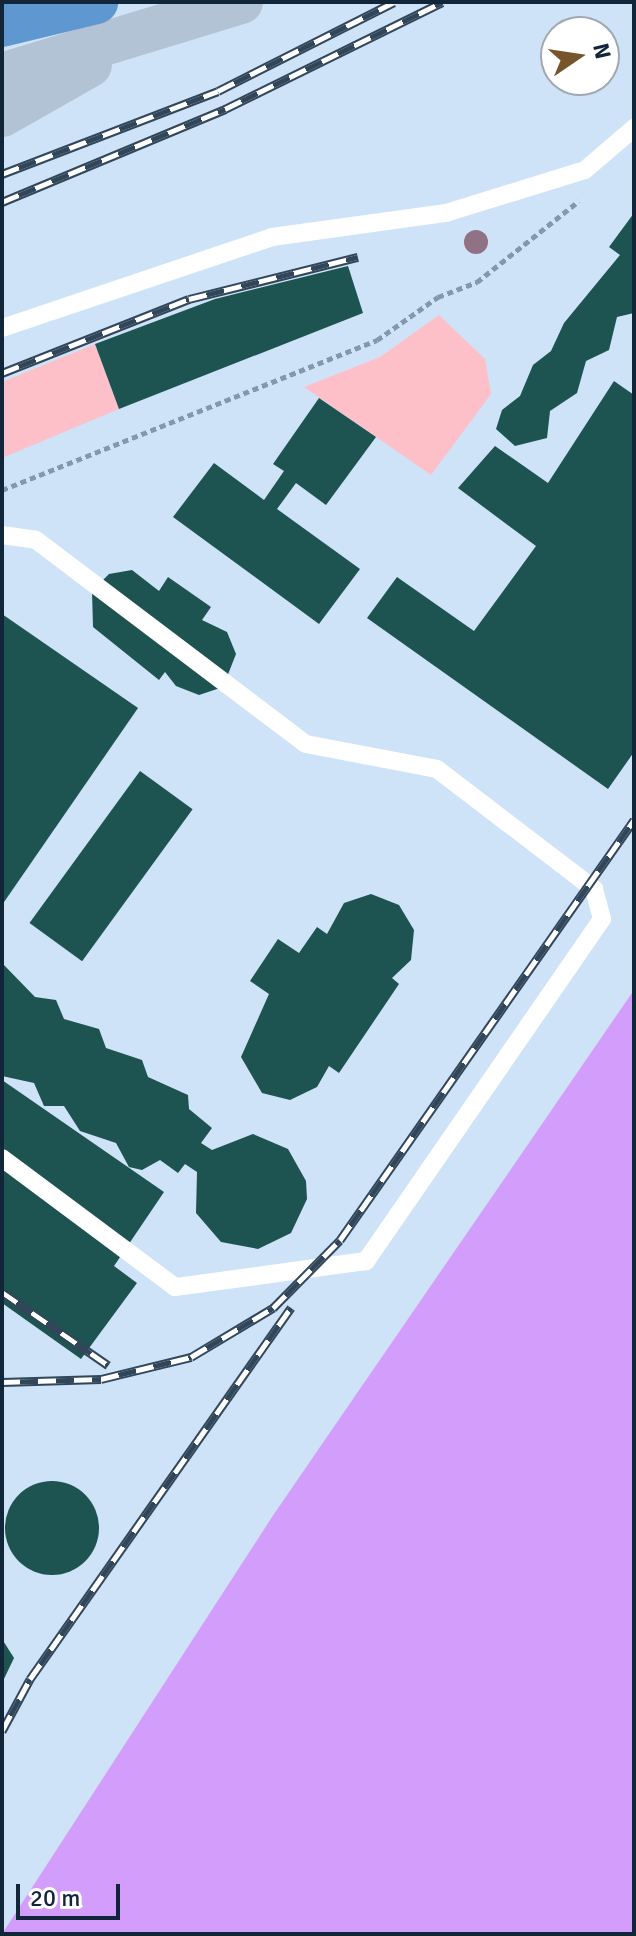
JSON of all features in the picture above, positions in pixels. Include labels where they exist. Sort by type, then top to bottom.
[{"type":"highway","points":[[2,25],[96,2]]},
{"type":"main road","points":[[2,75],[114,46],[241,2]]},
{"type":"main road","points":[[2,115],[114,46]]},
{"type":"lane","points":[[2,328],[272,237],[446,213],[585,170],[634,128]]},
{"type":"lane","points":[[2,535],[36,540],[306,744],[437,769],[594,889],[602,919],[366,1261],[175,1287],[2,1158]]},
{"type":"path","points":[[2,490],[377,340],[438,297],[477,282],[585,196]]},
{"type":"shaded area","points":[[439,315],[485,359],[491,394],[431,475],[304,387],[380,357]]},
{"type":"shaded area","points":[[95,344],[119,409],[2,458],[2,382]]},
{"type":"shaded area","points":[[634,990],[634,1934],[2,1934],[274,1514]]},
{"type":"building","points":[[634,213],[634,313],[617,317],[609,350],[586,361],[577,393],[550,411],[547,438],[515,446],[496,429],[502,410],[520,396],[533,365],[551,351],[564,323],[620,255],[609,247]]},
{"type":"building","points":[[348,266],[363,313],[119,409],[95,344],[215,299]]},
{"type":"building","points":[[614,381],[634,395],[634,752],[608,789],[367,618],[397,577],[474,631],[536,546],[458,488],[495,446],[548,483]]},
{"type":"building","points":[[319,398],[376,437],[326,505],[296,483],[277,509],[360,569],[319,624],[173,517],[214,463],[264,500],[284,471],[273,464]]},
{"type":"building","points":[[132,570],[159,591],[168,577],[211,607],[202,620],[227,632],[236,654],[223,687],[199,695],[176,686],[165,672],[159,680],[93,627],[92,591],[109,574]]},
{"type":"building","points":[[2,614],[138,708],[2,905]]},
{"type":"building","points":[[140,771],[193,809],[82,961],[29,923]]},
{"type":"building","points":[[371,894],[399,905],[414,930],[411,960],[392,978],[399,984],[339,1073],[329,1066],[317,1087],[290,1100],[262,1093],[241,1057],[269,994],[250,981],[278,939],[299,953],[317,927],[327,934],[344,903]]},
{"type":"building","points":[[2,963],[35,997],[56,1000],[64,1019],[99,1029],[106,1048],[142,1060],[148,1077],[188,1095],[189,1109],[212,1128],[201,1143],[212,1150],[253,1134],[288,1149],[306,1181],[307,1199],[291,1233],[258,1249],[221,1242],[196,1213],[197,1172],[185,1164],[178,1173],[160,1160],[142,1170],[129,1167],[116,1143],[80,1131],[64,1106],[44,1106],[34,1083],[2,1076]]},
{"type":"building","points":[[2,1080],[164,1192],[114,1266],[137,1283],[81,1359],[2,1303]]},
{"type":"building","points":[[52,1481],[70,1484],[85,1495],[96,1510],[99,1528],[96,1546],[85,1561],[70,1572],[52,1575],[34,1572],[19,1561],[8,1546],[5,1528],[8,1510],[19,1495],[34,1484]]},
{"type":"building","points":[[2,1639],[14,1658],[2,1683]]},
{"type":"railway","points":[[2,174],[218,91],[394,2]]},
{"type":"railway","points":[[2,202],[225,109],[442,2]]},
{"type":"railway","points":[[2,373],[189,299],[358,257]]},
{"type":"railway","points":[[2,1382],[101,1379],[191,1357],[273,1308],[340,1240],[634,820]]},
{"type":"railway","points":[[2,1292],[108,1365]]},
{"type":"railway","points":[[2,1731],[30,1679],[291,1307]]}]
